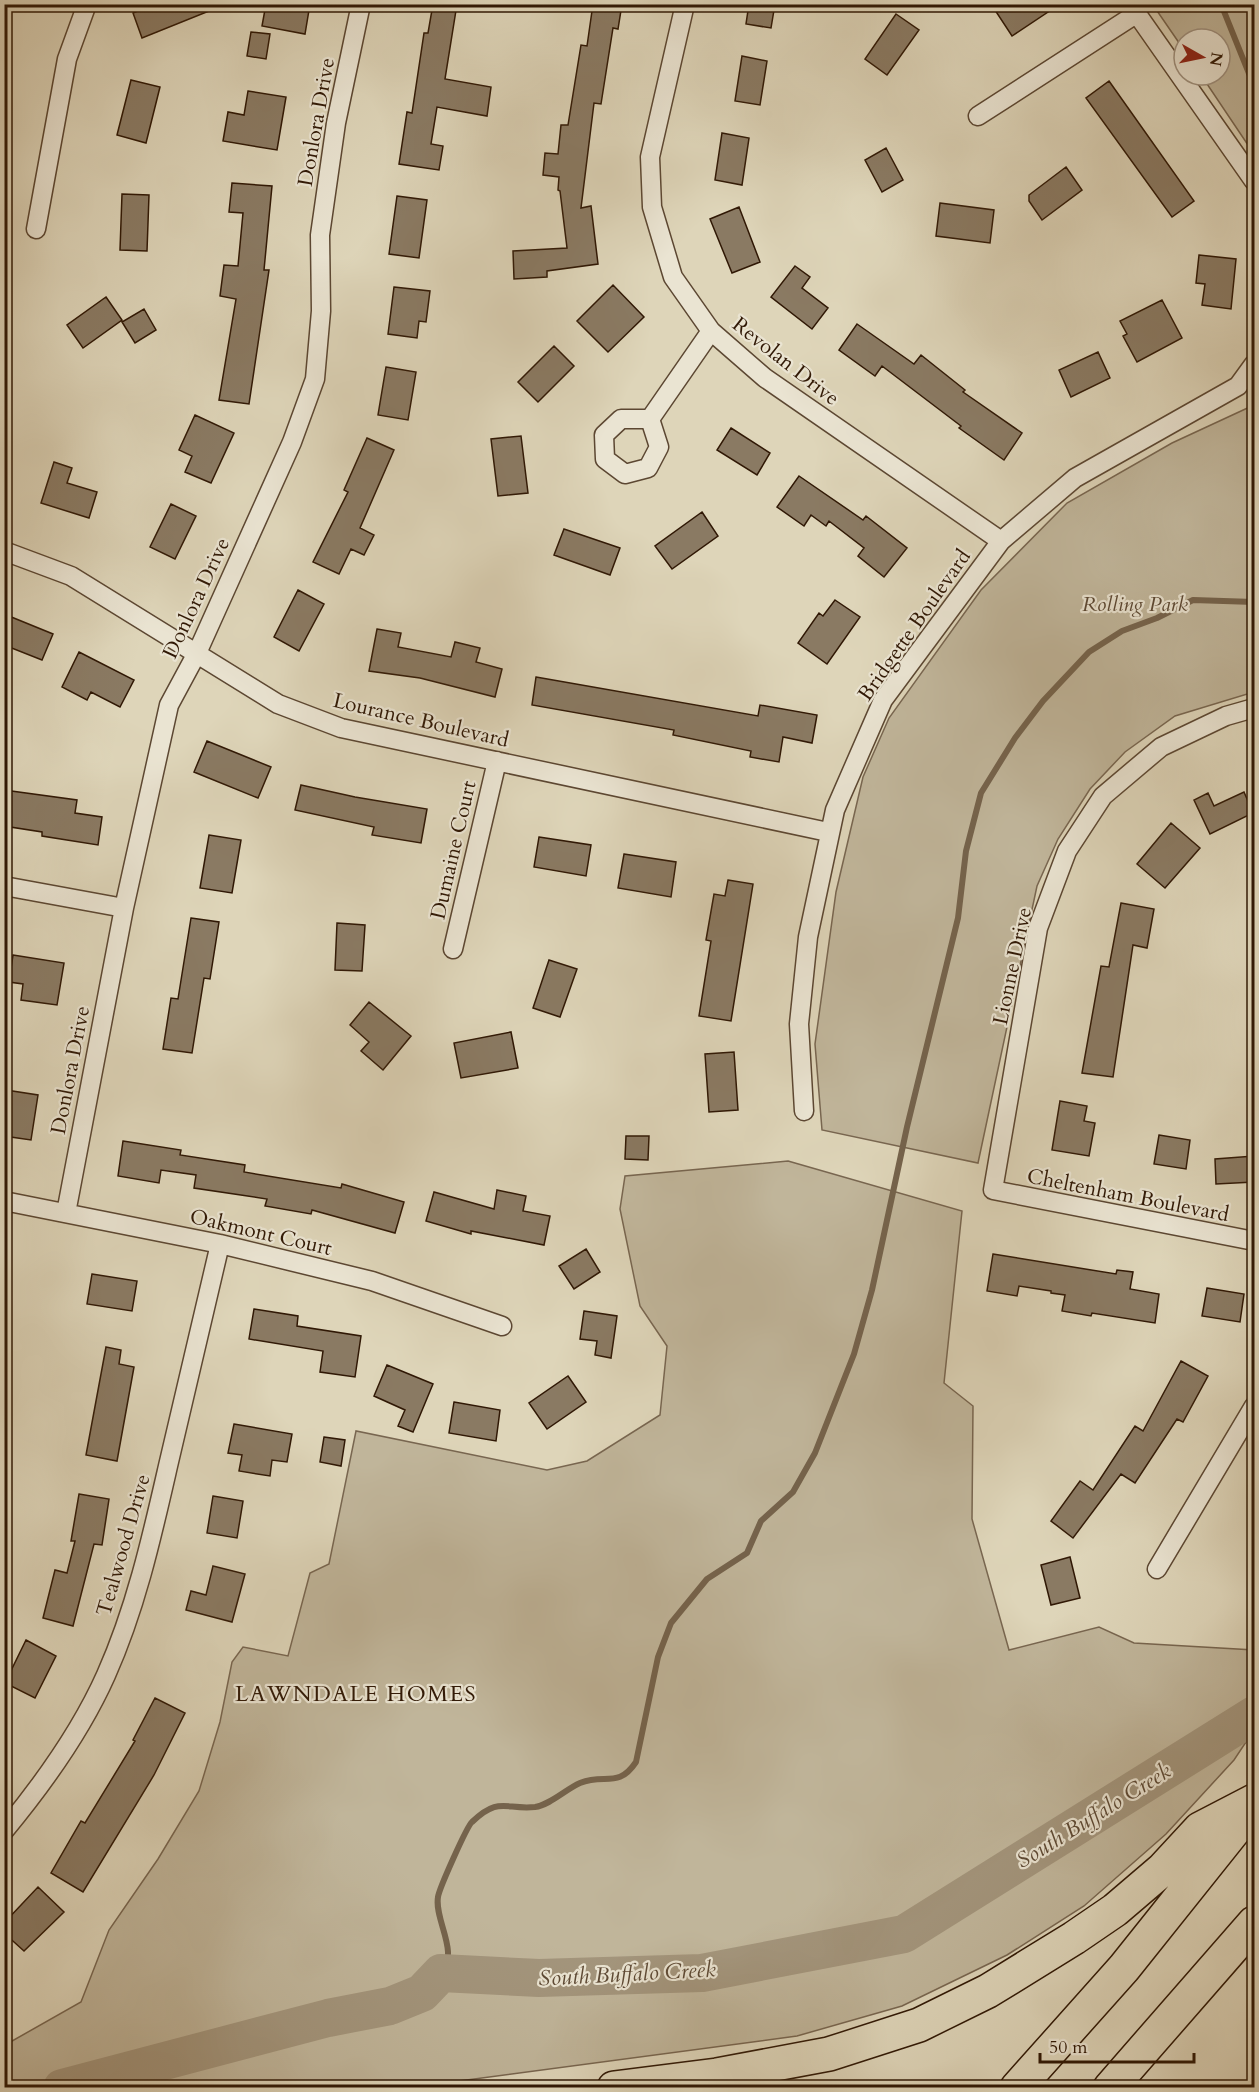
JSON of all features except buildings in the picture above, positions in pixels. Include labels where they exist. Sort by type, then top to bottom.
[{"type":"highway","points":[[614,2088],[717,2075],[829,2054],[919,2025],[988,1991],[1074,1938],[1115,1910],[1163,1869],[1200,1829],[1254,1803]]},
{"type":"highway","points":[[1017,2088],[1124,1968],[1254,1803]]},
{"type":"highway","points":[[1110,2088],[1254,1923]]},
{"type":"street","points":[[36,229],[67,59],[87,4]]},
{"type":"street","name":"Donlora Drive","points":[[66,1213],[124,908],[169,705],[197,653],[292,442],[315,379],[321,311],[320,235],[336,123],[361,4]]},
{"type":"street","name":"Revolan Drive","points":[[685,4],[650,157],[652,207],[673,277],[711,331],[765,378],[1000,541]]},
{"type":"street","points":[[978,116],[1133,9],[1254,181]]},
{"type":"street","points":[[650,419],[711,331]]},
{"type":"street","name":"Bridgette Boulevard","points":[[804,1111],[799,1024],[808,937],[828,832],[835,810],[883,700],[1000,541],[1075,478],[1238,386],[1254,364]]},
{"type":"street","name":"Lourance Boulevard","points":[[4,551],[71,576],[278,704],[341,728],[828,832]]},
{"type":"street","name":"Lionne Drive","points":[[993,1190],[1038,928],[1067,851],[1103,796],[1161,747],[1226,716],[1254,708]]},
{"type":"street","name":"Dumaine Court","points":[[453,949],[497,761]]},
{"type":"street","points":[[4,886],[124,908]]},
{"type":"street","name":"Cheltenham Boulevard","points":[[993,1190],[1254,1241]]},
{"type":"street","name":"Oakmont Court","points":[[4,1201],[220,1244],[372,1281],[502,1326]]},
{"type":"street","name":"Tealwood Drive","points":[[4,1831],[39,1789],[75,1732],[105,1676],[129,1615],[151,1541],[220,1244]]},
{"type":"street","points":[[1157,1569],[1254,1406]]},
{"type":"green space","points":[[1153,5],[1254,5],[1254,154],[1209,87],[1232,87],[1232,27],[1172,27],[1172,33]]},
{"type":"green space","name":"Rolling Park","points":[[1254,405],[1254,692],[1175,716],[1125,752],[1090,789],[1058,839],[1037,886],[978,1163],[822,1130],[815,1044],[836,892],[863,777],[889,718],[981,590],[1067,503],[1172,443]]},
{"type":"green space","points":[[788,1161],[962,1211],[944,1383],[973,1406],[972,1519],[1009,1650],[1099,1627],[1134,1643],[1254,1650],[1254,1730],[1234,1760],[1166,1834],[1084,1906],[1007,1955],[902,2006],[797,2036],[414,2087],[5,2087],[5,2045],[81,2002],[109,1930],[158,1859],[199,1791],[220,1722],[232,1662],[243,1647],[288,1656],[310,1573],[329,1564],[356,1431],[547,1470],[587,1461],[660,1415],[667,1346],[640,1306],[620,1209],[625,1176]]},
{"type":"waterway","points":[[1221,4],[1254,86]]},
{"type":"waterway","points":[[441,1973],[448,1956],[439,1916],[438,1897],[472,1822],[489,1809],[502,1806],[541,1806],[580,1783],[617,1778],[629,1770],[636,1762],[658,1657],[671,1623],[707,1579],[747,1553],[761,1521],[793,1492],[815,1453],[854,1354],[872,1290],[907,1127],[958,918],[966,851],[981,793],[1015,738],[1043,701],[1089,652],[1122,631],[1157,618],[1193,600],[1254,602]]},
{"type":"waterway","name":"South Buffalo Creek","points":[[62,2088],[328,2018],[390,2006],[422,1993],[441,1973],[539,1978],[702,1973],[904,1934],[1254,1715]]},
{"type":"district","name":"LAWNDALE HOMES","points":[[356,1693]]}]
